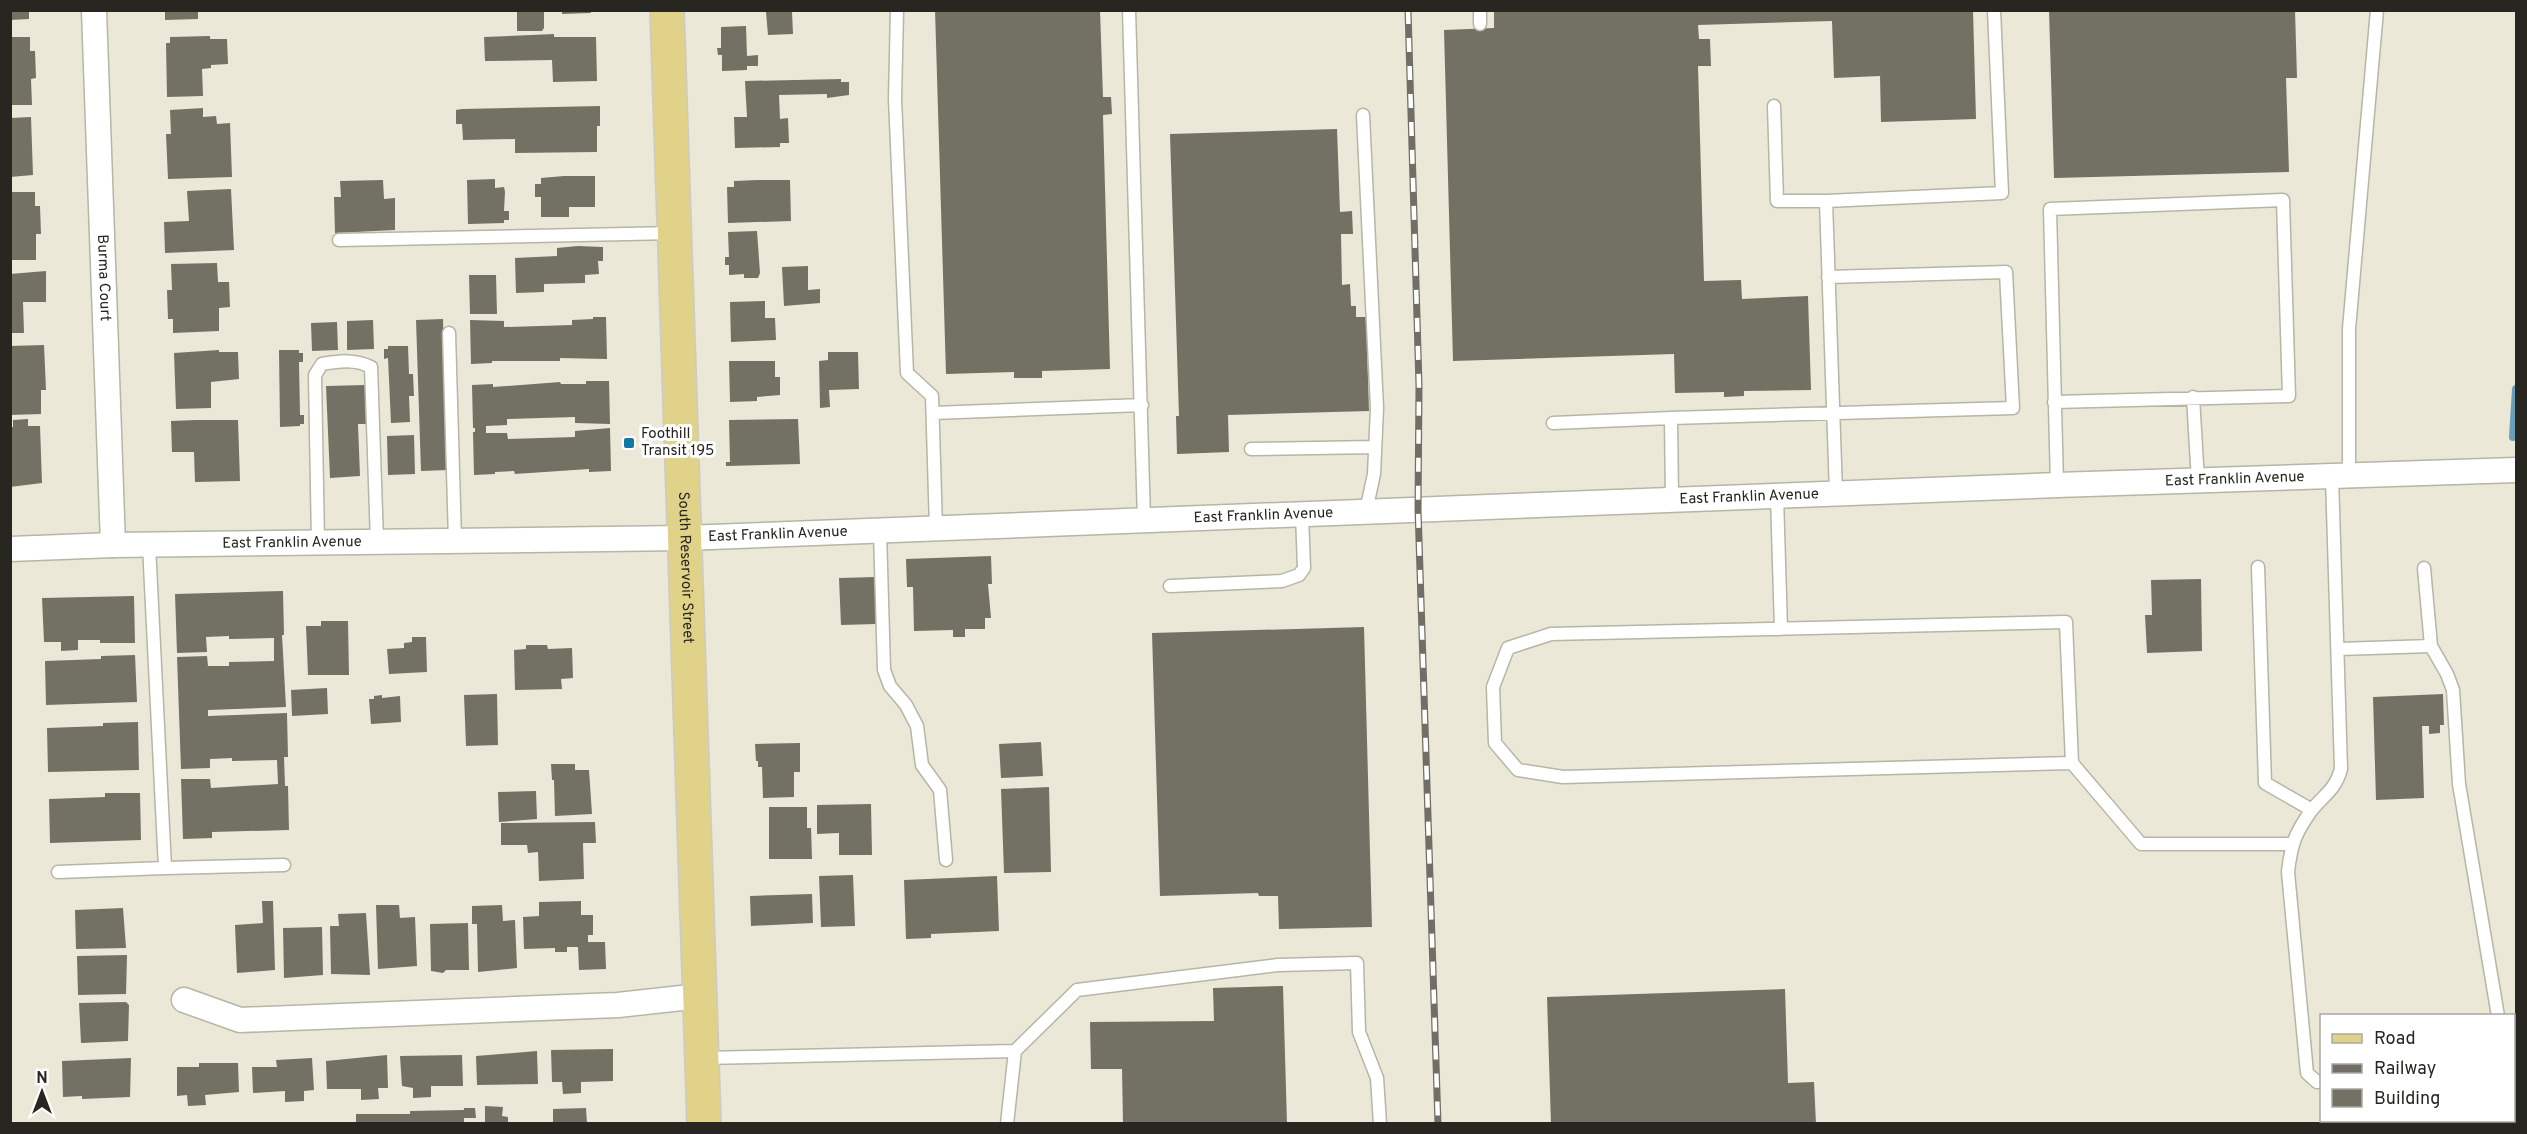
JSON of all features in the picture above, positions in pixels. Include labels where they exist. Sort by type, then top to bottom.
[{"type":"main road","name":"South Reservoir Street","points":[[667,10],[704,1124]]},
{"type":"street","name":"Burma Court","points":[[94,10],[113,545]]},
{"type":"street","name":"East Franklin Avenue","points":[[10,549],[113,545],[685,538],[2056,485],[2517,470]]},
{"type":"street","points":[[184,1000],[240,1020],[618,1005],[700,996]]},
{"type":"lane","points":[[897,10],[895,99],[907,373],[932,396],[936,528]]},
{"type":"lane","points":[[1129,10],[1144,520]]},
{"type":"lane","points":[[1480,10],[1480,24]]},
{"type":"lane","points":[[1774,106],[1777,201],[2002,193],[1994,10]]},
{"type":"lane","points":[[2320,1082],[2307,1073],[2288,872],[2291,844],[2312,810],[2338,783],[2341,769],[2340,476],[2349,329],[2377,10]]},
{"type":"lane","points":[[1363,115],[1377,408],[1374,474],[1366,511]]},
{"type":"lane","points":[[2054,402],[2289,396],[2283,200],[2050,209],[2054,402],[2056,485]]},
{"type":"lane","points":[[1826,201],[1836,494]]},
{"type":"lane","points":[[339,240],[675,233]]},
{"type":"lane","points":[[1553,423],[1832,412],[2013,408],[2006,272],[1828,277]]},
{"type":"lane","points":[[449,333],[455,540]]},
{"type":"lane","points":[[318,543],[315,375],[322,364],[338,361],[360,361],[371,366],[377,541]]},
{"type":"lane","points":[[2193,397],[2198,482]]},
{"type":"lane","points":[[933,413],[1142,405]]},
{"type":"lane","points":[[1671,418],[1672,500]]},
{"type":"lane","points":[[1251,449],[1375,447]]},
{"type":"lane","points":[[1776,496],[1782,629]]},
{"type":"lane","points":[[1170,586],[1282,581],[1299,575],[1304,568],[1302,514]]},
{"type":"lane","points":[[880,531],[884,670],[890,686],[906,705],[917,726],[922,765],[940,790],[946,860]]},
{"type":"lane","points":[[149,545],[165,868]]},
{"type":"lane","points":[[2258,567],[2265,783],[2312,810]]},
{"type":"lane","points":[[2424,568],[2431,646],[2453,690],[2459,784],[2498,1014]]},
{"type":"lane","points":[[2072,763],[1563,777],[1518,770],[1496,743],[1493,687],[1508,648],[1551,634],[2066,622],[2072,763],[2141,844],[2291,844]]},
{"type":"lane","points":[[2339,650],[2431,646]]},
{"type":"lane","points":[[58,872],[284,865]]},
{"type":"lane","points":[[1006,1124],[1015,1051],[1077,990],[1278,965],[1357,963],[1359,1032],[1377,1078],[1380,1124]]},
{"type":"lane","points":[[702,1058],[1015,1051]]},
{"type":"building","points":[[10,10],[29,10],[29,19],[10,20]]},
{"type":"building","points":[[165,10],[198,10],[198,19],[165,20]]},
{"type":"building","points":[[517,10],[544,12],[542,31],[517,31]]},
{"type":"building","points":[[562,10],[591,10],[591,13],[562,14]]},
{"type":"building","points":[[935,10],[1100,10],[1103,97],[1111,97],[1112,114],[1103,115],[1110,369],[1042,371],[1042,378],[1014,378],[1014,372],[946,374]]},
{"type":"building","points":[[1494,10],[1973,10],[1976,119],[1881,122],[1880,76],[1834,78],[1832,21],[1698,25],[1699,39],[1710,39],[1711,66],[1698,66],[1704,281],[1741,280],[1742,299],[1808,296],[1811,390],[1744,391],[1744,396],[1724,397],[1724,392],[1675,393],[1674,354],[1453,361],[1444,30],[1494,28]]},
{"type":"building","points":[[2049,10],[2295,10],[2297,78],[2286,78],[2289,172],[2054,178]]},
{"type":"building","points":[[792,11],[793,34],[768,35],[766,12]]},
{"type":"building","points":[[746,26],[747,56],[758,55],[758,66],[747,66],[747,70],[722,71],[722,55],[718,55],[717,48],[721,48],[721,27]]},
{"type":"building","points":[[554,34],[554,37],[596,37],[597,81],[553,82],[552,60],[485,61],[484,37]]},
{"type":"building","points":[[210,36],[210,39],[227,39],[228,64],[211,65],[211,68],[202,69],[203,96],[167,97],[166,43],[170,43],[170,37]]},
{"type":"building","points":[[10,37],[30,37],[30,51],[35,51],[36,78],[31,79],[32,105],[10,105]]},
{"type":"building","points":[[841,79],[841,82],[849,82],[849,95],[827,98],[827,94],[779,95],[780,119],[788,118],[789,143],[780,143],[780,147],[735,148],[734,117],[747,117],[745,81]]},
{"type":"building","points":[[600,106],[597,152],[515,153],[515,139],[463,140],[462,124],[456,124],[456,110],[462,109]]},
{"type":"building","points":[[203,108],[203,117],[216,116],[217,124],[230,123],[232,177],[168,179],[166,134],[171,134],[170,110]]},
{"type":"building","points":[[31,117],[33,175],[10,177],[10,118]]},
{"type":"building","points":[[1337,129],[1340,212],[1352,211],[1353,234],[1341,234],[1342,285],[1350,284],[1351,306],[1356,306],[1356,317],[1366,317],[1369,411],[1228,415],[1229,452],[1177,454],[1176,416],[1179,416],[1170,134]]},
{"type":"building","points":[[595,176],[595,207],[569,207],[569,217],[541,217],[541,197],[535,197],[535,184],[541,184],[541,178]]},
{"type":"building","points":[[495,179],[495,188],[504,187],[504,211],[509,211],[509,220],[504,220],[504,223],[468,224],[467,180]]},
{"type":"building","points":[[383,180],[384,199],[395,198],[395,230],[335,233],[334,197],[341,197],[340,181]]},
{"type":"building","points":[[790,180],[791,221],[728,223],[727,187],[734,187],[734,181]]},
{"type":"building","points":[[231,189],[234,250],[165,253],[164,222],[189,221],[187,191]]},
{"type":"building","points":[[10,192],[35,192],[35,206],[40,206],[41,234],[36,234],[36,260],[10,260]]},
{"type":"building","points":[[757,231],[760,273],[758,278],[744,278],[744,274],[729,275],[729,265],[725,265],[725,257],[729,257],[728,232]]},
{"type":"building","points":[[603,247],[603,261],[598,261],[599,274],[585,275],[585,283],[544,284],[544,292],[516,293],[515,258],[557,256],[557,248]]},
{"type":"building","points":[[217,263],[218,282],[229,282],[230,307],[219,308],[219,331],[173,333],[173,319],[168,319],[167,290],[172,290],[171,264]]},
{"type":"building","points":[[808,266],[808,290],[820,289],[820,303],[784,306],[782,267]]},
{"type":"building","points":[[46,271],[46,302],[23,302],[24,333],[10,333],[10,274]]},
{"type":"building","points":[[469,275],[496,275],[497,314],[470,314]]},
{"type":"building","points":[[765,301],[765,318],[775,318],[776,340],[731,342],[730,302]]},
{"type":"building","points":[[593,317],[606,317],[607,359],[560,358],[560,361],[492,361],[492,363],[471,364],[470,320],[504,321],[504,327],[572,325],[572,320],[593,319]]},
{"type":"building","points":[[443,319],[448,470],[421,471],[416,320]]},
{"type":"building","points":[[373,320],[374,349],[347,350],[347,321]]},
{"type":"building","points":[[337,322],[338,350],[312,351],[311,323]]},
{"type":"building","points":[[44,345],[46,390],[41,390],[41,414],[10,415],[10,346]]},
{"type":"building","points":[[388,346],[408,346],[409,374],[413,374],[414,396],[409,396],[410,422],[391,423],[388,358],[384,359],[384,349],[388,349]]},
{"type":"building","points":[[219,350],[219,352],[238,352],[239,379],[211,382],[211,408],[176,409],[174,353]]},
{"type":"building","points":[[279,350],[299,350],[299,353],[303,353],[303,362],[299,362],[300,415],[304,415],[304,424],[300,426],[280,427]]},
{"type":"building","points":[[828,352],[858,352],[859,389],[829,390],[830,407],[820,408],[819,361],[828,360]]},
{"type":"building","points":[[729,361],[775,361],[775,377],[780,377],[780,395],[757,397],[757,401],[730,402]]},
{"type":"building","points":[[586,381],[609,381],[610,424],[575,423],[575,417],[507,419],[507,425],[486,426],[486,433],[507,433],[508,439],[575,437],[575,431],[610,428],[611,471],[589,472],[589,469],[515,474],[514,471],[474,475],[473,432],[475,428],[473,428],[472,385],[493,384],[493,387],[560,382],[561,384],[586,384]]},
{"type":"building","points":[[366,385],[367,424],[358,424],[360,476],[330,478],[326,386]]},
{"type":"building","points":[[28,419],[28,426],[40,426],[42,483],[10,487],[10,427],[13,427],[13,420]]},
{"type":"building","points":[[798,419],[800,464],[726,466],[726,462],[730,462],[729,420]]},
{"type":"building","points":[[238,420],[240,481],[195,482],[194,452],[172,452],[171,421]]},
{"type":"building","points":[[414,435],[415,474],[388,475],[387,436]]},
{"type":"building","points":[[991,556],[992,584],[988,584],[991,618],[985,618],[985,629],[965,629],[965,637],[953,637],[953,630],[914,631],[913,587],[907,587],[906,559]]},
{"type":"building","points":[[875,577],[876,624],[841,625],[839,578]]},
{"type":"building","points":[[2201,579],[2202,651],[2147,653],[2145,615],[2152,615],[2151,580]]},
{"type":"building","points":[[283,591],[284,635],[282,635],[286,707],[208,710],[208,716],[287,713],[288,757],[284,757],[285,786],[288,786],[289,830],[212,832],[212,838],[183,839],[181,779],[210,779],[211,788],[278,784],[277,760],[210,759],[210,768],[181,769],[177,657],[207,656],[208,666],[229,666],[229,662],[274,661],[274,638],[206,637],[207,652],[177,653],[175,594]]},
{"type":"building","points":[[134,596],[135,643],[100,643],[100,640],[78,640],[78,650],[61,651],[61,642],[44,642],[42,598]]},
{"type":"building","points":[[321,621],[348,621],[349,675],[308,675],[306,626],[321,626]]},
{"type":"building","points":[[1364,627],[1372,927],[1279,929],[1278,896],[1259,896],[1258,893],[1160,896],[1152,633]]},
{"type":"building","points":[[412,637],[426,637],[427,672],[389,674],[387,649],[404,648],[404,643],[412,642]]},
{"type":"building","points":[[526,645],[547,645],[548,649],[572,648],[573,678],[561,679],[562,689],[515,690],[514,650],[526,649]]},
{"type":"building","points":[[135,655],[137,702],[46,705],[45,661]]},
{"type":"building","points":[[327,688],[328,714],[292,716],[291,690]]},
{"type":"building","points":[[497,694],[498,745],[466,746],[464,695]]},
{"type":"building","points":[[2443,694],[2444,725],[2440,725],[2440,733],[2429,734],[2429,726],[2422,726],[2424,798],[2376,800],[2373,697]]},
{"type":"building","points":[[382,695],[382,698],[400,696],[401,722],[371,724],[369,699]]},
{"type":"building","points":[[138,722],[139,770],[48,772],[47,728]]},
{"type":"building","points":[[1041,742],[1043,776],[1001,778],[999,744]]},
{"type":"building","points":[[800,743],[800,772],[794,772],[794,797],[763,798],[762,767],[758,767],[758,761],[756,761],[755,744]]},
{"type":"building","points":[[551,764],[575,764],[575,770],[589,770],[592,814],[555,816]]},
{"type":"building","points":[[1049,787],[1051,872],[1004,873],[1001,789]]},
{"type":"building","points":[[536,791],[537,819],[499,822],[498,792]]},
{"type":"building","points":[[105,793],[140,793],[141,840],[50,843],[49,799],[105,797]]},
{"type":"building","points":[[871,804],[872,855],[839,855],[839,833],[817,834],[817,805]]},
{"type":"building","points":[[769,807],[807,807],[807,828],[811,828],[812,859],[769,859]]},
{"type":"building","points":[[595,822],[596,843],[583,843],[584,879],[539,881],[538,852],[528,853],[527,845],[501,845],[501,823]]},
{"type":"building","points":[[853,875],[855,926],[821,927],[819,876]]},
{"type":"building","points":[[997,876],[999,931],[931,934],[931,938],[906,939],[904,880]]},
{"type":"building","points":[[812,894],[813,923],[751,926],[750,896]]},
{"type":"building","points":[[262,901],[273,901],[275,970],[237,973],[235,925],[263,923]]},
{"type":"building","points":[[581,901],[581,915],[593,915],[593,935],[588,935],[588,942],[605,942],[606,969],[579,970],[578,947],[567,947],[567,952],[555,952],[555,948],[524,949],[523,917],[539,916],[539,902]]},
{"type":"building","points":[[376,905],[399,905],[400,918],[415,917],[417,966],[378,969]]},
{"type":"building","points":[[502,905],[503,921],[515,920],[517,968],[478,972],[477,924],[472,924],[472,906]]},
{"type":"building","points":[[123,908],[126,948],[76,949],[75,910]]},
{"type":"building","points":[[366,913],[370,975],[331,974],[330,926],[339,926],[338,914]]},
{"type":"building","points":[[468,923],[469,970],[446,970],[443,973],[431,971],[430,924]]},
{"type":"building","points":[[322,927],[323,975],[284,978],[283,928]]},
{"type":"building","points":[[127,955],[126,994],[78,995],[77,956]]},
{"type":"building","points":[[1283,986],[1287,1124],[1123,1124],[1122,1069],[1091,1069],[1090,1022],[1214,1021],[1213,988]]},
{"type":"building","points":[[1785,989],[1788,1083],[1814,1082],[1816,1124],[1551,1124],[1547,997]]},
{"type":"building","points":[[126,1002],[129,1005],[128,1041],[81,1043],[79,1003]]},
{"type":"building","points":[[613,1049],[613,1081],[581,1082],[581,1093],[563,1094],[562,1082],[552,1082],[551,1050]]},
{"type":"building","points":[[537,1051],[538,1084],[477,1085],[476,1056]]},
{"type":"building","points":[[387,1055],[388,1088],[378,1088],[379,1099],[361,1100],[361,1089],[327,1089],[326,1061]]},
{"type":"building","points":[[462,1055],[463,1086],[431,1086],[431,1097],[413,1098],[413,1088],[402,1086],[400,1056]]},
{"type":"building","points":[[131,1058],[130,1097],[82,1099],[82,1096],[63,1097],[62,1061]]},
{"type":"building","points":[[312,1058],[314,1090],[304,1091],[304,1101],[285,1102],[285,1091],[253,1093],[252,1067],[277,1067],[276,1060]]},
{"type":"building","points":[[199,1063],[238,1063],[239,1092],[205,1095],[206,1105],[188,1106],[187,1095],[177,1096],[177,1067],[199,1067]]},
{"type":"building","points":[[485,1106],[503,1107],[502,1116],[508,1117],[508,1124],[485,1124]]},
{"type":"building","points":[[464,1108],[475,1108],[476,1118],[464,1118],[464,1124],[356,1124],[356,1114],[410,1114],[410,1111],[464,1110]]},
{"type":"building","points":[[586,1108],[587,1124],[553,1124],[553,1109]]},
{"type":"waterway","points":[[2513,437],[2516,389]]},
{"type":"railway","points":[[1408,10],[1419,386],[1418,509],[1438,1124]]},
{"type":"place","name":"Foothill Transit 195","points":[[629,443]]}]
